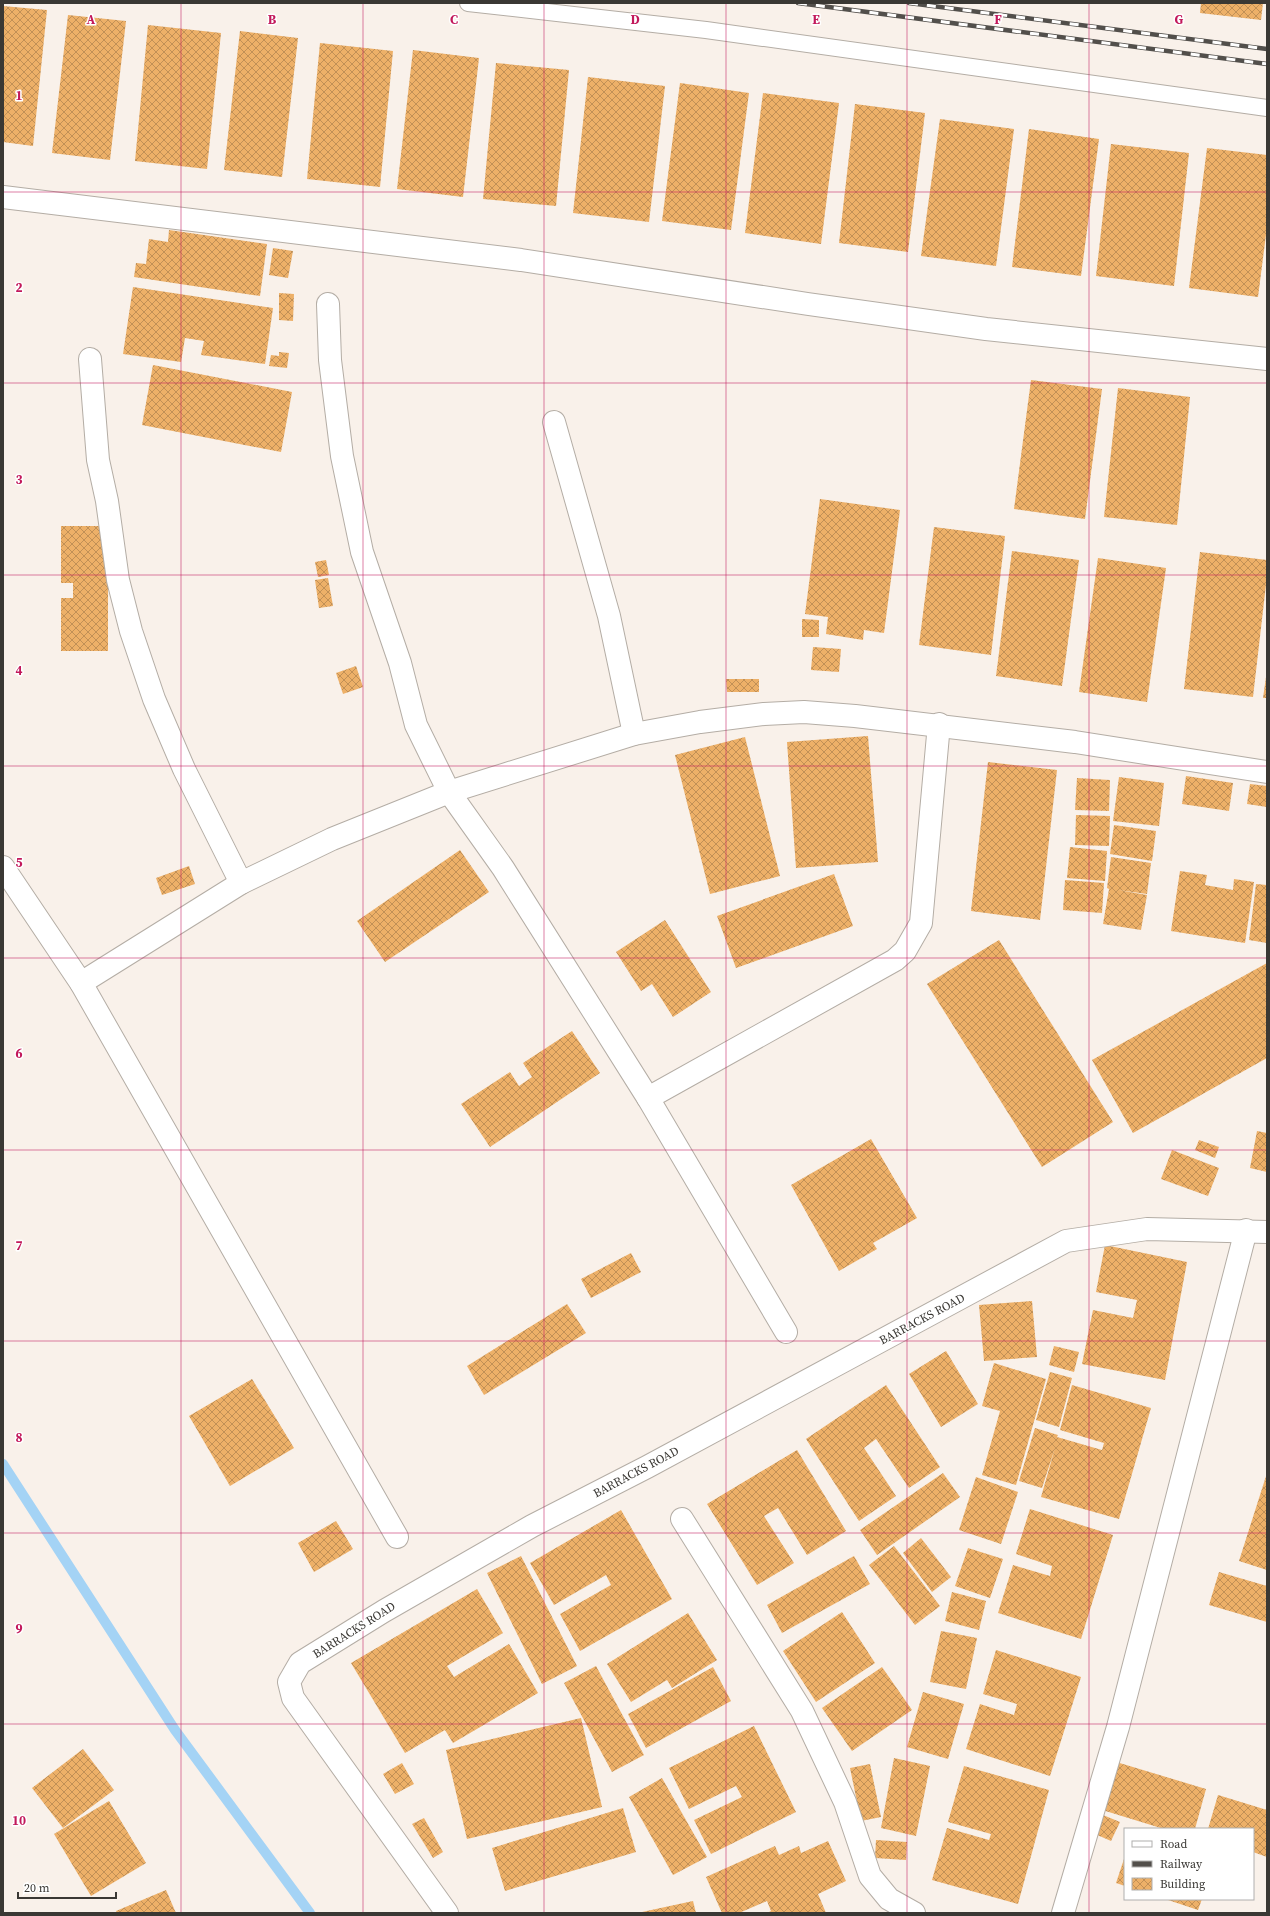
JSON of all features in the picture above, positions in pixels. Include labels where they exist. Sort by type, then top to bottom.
[{"type":"street","points":[[3,197],[521,260],[808,304],[986,329],[1267,359]]},
{"type":"street","points":[[328,304],[330,360],[342,449],[362,552],[400,662],[416,725],[448,792],[503,868],[648,1098],[786,1332]]},
{"type":"street","points":[[90,359],[98,460],[118,580],[131,631],[154,699],[181,762],[241,884]]},
{"type":"street","points":[[554,422],[609,616],[634,734]]},
{"type":"street","points":[[81,983],[241,884],[332,839],[448,792],[634,734],[700,722],[764,714],[804,712],[939,724],[1075,742],[1267,772]]},
{"type":"street","points":[[648,1098],[895,960],[905,951],[921,923],[939,724]]},
{"type":"street","points":[[3,867],[81,983],[397,1537]]},
{"type":"street","name":"BARRACKS ROAD","points":[[447,1913],[293,1698],[289,1682],[300,1663],[384,1611],[532,1526],[654,1463],[1066,1241],[1147,1229],[1257,1231]]},
{"type":"street","points":[[1063,1913],[1118,1727],[1257,1231]]},
{"type":"street","points":[[682,1519],[802,1711],[845,1802],[870,1876],[889,1899],[914,1913]]},
{"type":"lane","points":[[468,3],[706,30],[1267,108]]},
{"type":"building","points":[[1201,3],[1263,3],[1261,20],[1200,13]]},
{"type":"building","points":[[3,6],[47,10],[33,146],[3,142]]},
{"type":"building","points":[[68,15],[126,21],[110,160],[52,153]]},
{"type":"building","points":[[148,25],[221,33],[207,169],[135,161]]},
{"type":"building","points":[[240,31],[298,38],[282,177],[224,170]]},
{"type":"building","points":[[320,43],[393,51],[380,187],[307,179]]},
{"type":"building","points":[[413,50],[479,58],[463,197],[397,189]]},
{"type":"building","points":[[496,63],[569,70],[556,206],[483,199]]},
{"type":"building","points":[[588,77],[665,86],[649,222],[573,213]]},
{"type":"building","points":[[680,83],[749,93],[731,230],[662,221]]},
{"type":"building","points":[[763,93],[839,103],[821,244],[745,233]]},
{"type":"building","points":[[855,104],[925,113],[908,252],[839,243]]},
{"type":"building","points":[[940,119],[1014,129],[996,266],[921,256]]},
{"type":"building","points":[[1029,129],[1099,139],[1081,276],[1012,267]]},
{"type":"building","points":[[1111,144],[1189,153],[1174,286],[1096,276]]},
{"type":"building","points":[[1207,148],[1267,155],[1267,227],[1258,297],[1189,288]]},
{"type":"building","points":[[169,230],[267,244],[260,296],[134,277],[136,263],[146,264],[149,239],[168,242]]},
{"type":"building","points":[[273,248],[293,251],[288,278],[269,275]]},
{"type":"building","points":[[133,287],[273,308],[265,364],[201,355],[204,341],[185,338],[181,362],[123,354]]},
{"type":"building","points":[[279,293],[294,294],[293,321],[279,320]]},
{"type":"building","points":[[279,352],[289,353],[287,368],[269,366],[271,355],[279,356]]},
{"type":"building","points":[[153,365],[292,392],[281,452],[142,425]]},
{"type":"building","points":[[1031,380],[1102,389],[1085,519],[1014,509]]},
{"type":"building","points":[[1118,388],[1190,397],[1177,525],[1104,517]]},
{"type":"building","points":[[820,499],[900,510],[884,633],[864,630],[863,640],[826,634],[828,617],[805,614]]},
{"type":"building","points":[[61,526],[108,526],[108,651],[61,651],[61,598],[73,598],[73,583],[61,583]]},
{"type":"building","points":[[934,527],[1005,536],[991,655],[919,645]]},
{"type":"building","points":[[1012,551],[1079,560],[1062,686],[996,676]]},
{"type":"building","points":[[1200,552],[1267,560],[1267,576],[1253,697],[1184,689]]},
{"type":"building","points":[[1098,558],[1166,568],[1147,702],[1079,692]]},
{"type":"building","points":[[326,560],[329,575],[318,577],[315,562]]},
{"type":"building","points":[[328,578],[333,606],[319,608],[315,580]]},
{"type":"building","points":[[802,619],[819,620],[819,637],[802,637]]},
{"type":"building","points":[[813,647],[841,649],[839,672],[811,670]]},
{"type":"building","points":[[356,666],[363,687],[343,694],[336,673]]},
{"type":"building","points":[[1266,677],[1267,698],[1263,698]]},
{"type":"building","points":[[726,679],[759,679],[759,692],[727,692]]},
{"type":"building","points":[[868,736],[878,862],[796,868],[787,742]]},
{"type":"building","points":[[745,737],[780,876],[710,894],[675,755]]},
{"type":"building","points":[[988,762],[1057,770],[1040,920],[971,911]]},
{"type":"building","points":[[1186,776],[1233,783],[1229,811],[1182,804]]},
{"type":"building","points":[[1119,777],[1164,783],[1159,826],[1113,821]]},
{"type":"building","points":[[1077,778],[1110,780],[1109,811],[1075,810]]},
{"type":"building","points":[[1250,784],[1267,786],[1267,807],[1247,804]]},
{"type":"building","points":[[1076,815],[1110,816],[1109,846],[1075,845]]},
{"type":"building","points":[[1114,825],[1156,831],[1152,861],[1110,854]]},
{"type":"building","points":[[1070,847],[1107,851],[1105,881],[1067,878]]},
{"type":"building","points":[[460,850],[489,892],[385,962],[357,921]]},
{"type":"building","points":[[1111,857],[1151,863],[1147,894],[1118,890],[1147,895],[1141,930],[1103,924],[1109,889],[1107,888]]},
{"type":"building","points":[[189,866],[195,884],[162,895],[156,878]]},
{"type":"building","points":[[1180,871],[1207,875],[1205,885],[1233,890],[1234,879],[1254,882],[1245,943],[1171,931]]},
{"type":"building","points":[[834,874],[853,926],[736,968],[717,916]]},
{"type":"building","points":[[1065,880],[1104,883],[1102,913],[1063,910]]},
{"type":"building","points":[[1256,884],[1267,885],[1267,943],[1249,940]]},
{"type":"building","points":[[665,920],[711,992],[673,1017],[652,984],[641,991],[616,952]]},
{"type":"building","points":[[999,940],[1113,1122],[1042,1167],[927,984]]},
{"type":"building","points":[[1267,963],[1267,1058],[1133,1133],[1092,1060]]},
{"type":"building","points":[[572,1031],[600,1073],[490,1147],[461,1104],[510,1072],[519,1086],[532,1077],[523,1063]]},
{"type":"building","points":[[1257,1131],[1267,1133],[1267,1172],[1250,1168]]},
{"type":"building","points":[[871,1139],[917,1218],[873,1243],[877,1249],[839,1271],[791,1185]]},
{"type":"building","points":[[1199,1140],[1219,1147],[1215,1158],[1195,1150]]},
{"type":"building","points":[[1172,1150],[1219,1168],[1208,1196],[1161,1179]]},
{"type":"building","points":[[1105,1245],[1187,1262],[1165,1380],[1082,1364],[1093,1310],[1133,1318],[1137,1300],[1096,1292]]},
{"type":"building","points":[[631,1253],[641,1272],[591,1298],[581,1279]]},
{"type":"building","points":[[1032,1301],[1037,1357],[984,1361],[979,1305]]},
{"type":"building","points":[[567,1304],[586,1333],[484,1395],[467,1366]]},
{"type":"building","points":[[1054,1346],[1079,1352],[1074,1372],[1049,1365]]},
{"type":"building","points":[[946,1351],[978,1404],[941,1427],[909,1374]]},
{"type":"building","points":[[994,1363],[1046,1379],[1016,1485],[982,1475],[1000,1411],[982,1406]]},
{"type":"building","points":[[1050,1372],[1072,1378],[1059,1427],[1036,1420]]},
{"type":"building","points":[[252,1379],[294,1448],[230,1486],[189,1416]]},
{"type":"building","points":[[886,1385],[940,1467],[909,1488],[876,1439],[864,1448],[896,1496],[859,1521],[806,1439]]},
{"type":"building","points":[[1072,1385],[1151,1408],[1119,1519],[1041,1497],[1055,1448],[1042,1488],[1019,1481],[1035,1428],[1058,1435],[1057,1437],[1102,1450],[1104,1443],[1060,1430]]},
{"type":"building","points":[[797,1450],[846,1531],[807,1555],[778,1508],[764,1516],[794,1563],[757,1585],[707,1504]]},
{"type":"building","points":[[943,1473],[960,1497],[877,1555],[860,1530]]},
{"type":"building","points":[[1267,1473],[1267,1570],[1239,1561]]},
{"type":"building","points":[[976,1477],[1018,1492],[1001,1544],[959,1530]]},
{"type":"building","points":[[1030,1509],[1113,1535],[1081,1639],[998,1613],[1013,1565],[1050,1576],[1052,1566],[1016,1554]]},
{"type":"building","points":[[621,1510],[672,1599],[580,1651],[560,1614],[611,1585],[606,1575],[554,1605],[530,1563]]},
{"type":"building","points":[[336,1521],[353,1549],[314,1572],[298,1543]]},
{"type":"building","points":[[921,1538],[951,1577],[932,1592],[903,1553]]},
{"type":"building","points":[[894,1546],[940,1606],[915,1625],[869,1565]]},
{"type":"building","points":[[968,1548],[1003,1559],[990,1598],[955,1586]]},
{"type":"building","points":[[521,1556],[577,1666],[542,1684],[487,1573]]},
{"type":"building","points":[[854,1556],[870,1584],[782,1633],[767,1605]]},
{"type":"building","points":[[1219,1572],[1267,1586],[1267,1622],[1209,1605]]},
{"type":"building","points":[[477,1589],[503,1633],[447,1666],[454,1677],[509,1644],[538,1693],[453,1743],[445,1730],[405,1753],[351,1663]]},
{"type":"building","points":[[952,1592],[986,1601],[979,1630],[945,1621]]},
{"type":"building","points":[[842,1612],[875,1663],[816,1702],[783,1651]]},
{"type":"building","points":[[688,1613],[717,1660],[672,1688],[667,1680],[631,1702],[607,1664]]},
{"type":"building","points":[[941,1631],[977,1638],[966,1689],[930,1682]]},
{"type":"building","points":[[996,1650],[1081,1677],[1050,1776],[966,1749],[980,1704],[1014,1715],[1017,1704],[983,1694]]},
{"type":"building","points":[[596,1666],[644,1755],[612,1772],[564,1683]]},
{"type":"building","points":[[713,1667],[731,1701],[646,1748],[628,1714]]},
{"type":"building","points":[[882,1667],[912,1710],[852,1751],[822,1708]]},
{"type":"building","points":[[923,1692],[964,1704],[948,1759],[907,1747]]},
{"type":"building","points":[[581,1718],[602,1807],[467,1839],[446,1750]]},
{"type":"building","points":[[754,1726],[796,1812],[711,1854],[694,1820],[742,1797],[736,1786],[689,1809],[669,1768]]},
{"type":"building","points":[[83,1749],[114,1790],[63,1828],[32,1788]]},
{"type":"building","points":[[894,1758],[930,1766],[916,1836],[881,1828]]},
{"type":"building","points":[[1113,1761],[1206,1789],[1195,1828],[1161,1828],[1099,1809]]},
{"type":"building","points":[[402,1763],[414,1784],[395,1794],[383,1774]]},
{"type":"building","points":[[870,1764],[881,1817],[861,1821],[850,1768]]},
{"type":"building","points":[[964,1766],[1049,1790],[1018,1904],[932,1880],[947,1828],[989,1840],[991,1834],[948,1822]]},
{"type":"building","points":[[662,1778],[707,1857],[673,1875],[629,1797]]},
{"type":"building","points":[[1218,1795],[1267,1810],[1267,1857],[1254,1852],[1254,1828],[1208,1828]]},
{"type":"building","points":[[109,1801],[146,1863],[91,1896],[54,1834]]},
{"type":"building","points":[[623,1808],[636,1852],[505,1891],[492,1848]]},
{"type":"building","points":[[1103,1815],[1120,1822],[1111,1841],[1095,1834]]},
{"type":"building","points":[[424,1818],[443,1852],[433,1858],[412,1824]]},
{"type":"building","points":[[876,1840],[907,1842],[906,1860],[875,1858]]},
{"type":"building","points":[[828,1841],[846,1881],[818,1894],[826,1913],[767,1913],[771,1911],[767,1901],[739,1913],[722,1913],[706,1877],[775,1846],[779,1855],[799,1846],[801,1853]]},
{"type":"building","points":[[1124,1859],[1124,1886],[1116,1883]]},
{"type":"building","points":[[166,1890],[176,1913],[117,1913],[116,1911]]},
{"type":"building","points":[[1168,1900],[1202,1900],[1198,1910]]},
{"type":"building","points":[[693,1901],[696,1913],[642,1913],[642,1912]]},
{"type":"waterway","points":[[3,1464],[175,1730],[310,1913]]},
{"type":"railway","points":[[798,3],[1267,64]]},
{"type":"railway","points":[[909,3],[1267,49]]}]
